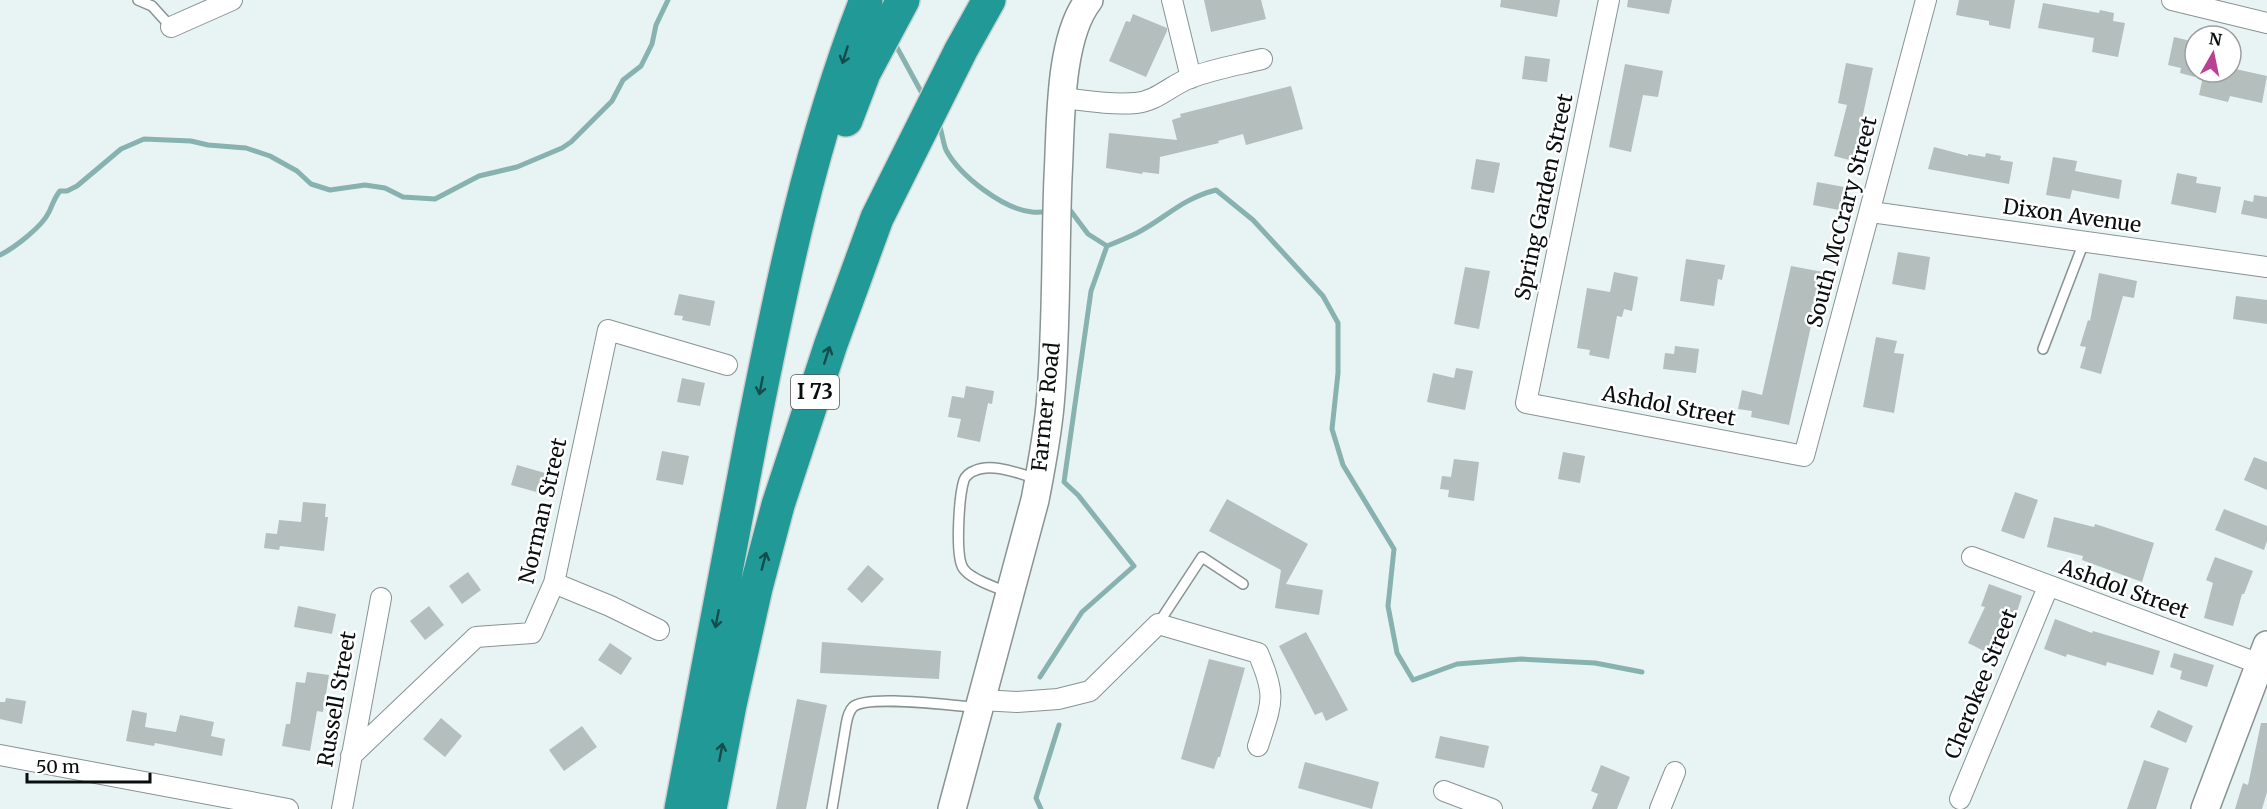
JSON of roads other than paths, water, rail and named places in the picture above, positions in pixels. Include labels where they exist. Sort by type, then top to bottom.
[{"type":"highway","name":"I 73","points":[[681,809],[778,299],[808,173],[849,43],[866,0]]},
{"type":"highway","points":[[778,299],[864,73],[903,0]]},
{"type":"highway","points":[[877,218],[968,0]]},
{"type":"highway","name":"I 73","points":[[710,809],[756,588],[778,505],[831,344],[877,218],[961,50],[990,0]]},
{"type":"street","points":[[171,27],[232,0]]},
{"type":"street","name":"Farmer Road","points":[[952,809],[1039,479],[1050,405],[1065,59],[1073,31],[1082,9],[1089,0]]},
{"type":"street","points":[[1173,0],[1191,78]]},
{"type":"street","name":"Spring Garden Street","points":[[1526,403],[1609,0]]},
{"type":"street","name":"South McCrary Street","points":[[1804,456],[1926,0]]},
{"type":"street","points":[[2172,0],[2267,23]]},
{"type":"street","points":[[1063,98],[1092,102],[1138,103],[1157,98],[1175,85],[1191,78],[1262,59]]},
{"type":"street","name":"Dixon Avenue","points":[[1871,212],[2267,267]]},
{"type":"street","name":"Norman Street","points":[[351,756],[476,637],[532,633],[555,583],[608,330],[727,365]]},
{"type":"street","name":"Ashdol Street","points":[[1526,403],[1804,456]]},
{"type":"street","name":"Ashdol Street","points":[[1972,557],[2048,587],[2263,655]]},
{"type":"street","points":[[555,583],[659,630]]},
{"type":"street","name":"Cherokee Street","points":[[1960,799],[2048,587]]},
{"type":"street","name":"Russell Street","points":[[342,809],[381,598]]},
{"type":"street","points":[[980,704],[1058,699],[1090,691],[1158,624],[1258,653],[1268,676],[1272,702],[1258,746]]},
{"type":"street","points":[[2205,809],[2263,655]]},
{"type":"street","points":[[0,755],[288,809]]},
{"type":"street","points":[[1660,809],[1675,772]]},
{"type":"street","points":[[1444,791],[1492,809]]},
{"type":"lane","points":[[138,0],[152,6],[171,27]]},
{"type":"lane","points":[[2043,349],[2084,242]]},
{"type":"lane","points":[[1010,593],[964,571],[958,558],[964,479],[972,471],[982,468],[1039,479]]},
{"type":"lane","points":[[1158,624],[1202,557],[1243,584]]},
{"type":"lane","points":[[832,809],[848,714],[853,707],[871,700],[980,704]]},
{"type":"waterway","points":[[0,255],[20,242],[40,224],[60,191],[67,191],[77,186],[121,149],[144,139],[191,141],[208,145],[246,148],[270,156],[297,171],[311,184],[330,190],[365,185],[385,188],[403,197],[435,199],[479,176],[517,167],[571,142],[612,101],[623,80],[641,66],[652,44],[656,25],[668,0]]},
{"type":"waterway","points":[[894,42],[924,97]]},
{"type":"waterway","points":[[939,124],[946,150],[961,170],[983,190],[1021,210],[1051,211]]},
{"type":"waterway","points":[[1066,210],[1070,210],[1088,234],[1107,246],[1137,233],[1193,198],[1216,190],[1253,220],[1323,296],[1338,323],[1338,373],[1332,429],[1343,465],[1394,549],[1388,606],[1397,653],[1413,680],[1457,664],[1521,659],[1595,663],[1642,672]]},
{"type":"waterway","points":[[1040,677],[1082,612],[1134,566],[1078,495],[1064,482],[1091,291],[1107,246]]},
{"type":"waterway","points":[[1041,809],[1036,798],[1059,725]]}]
